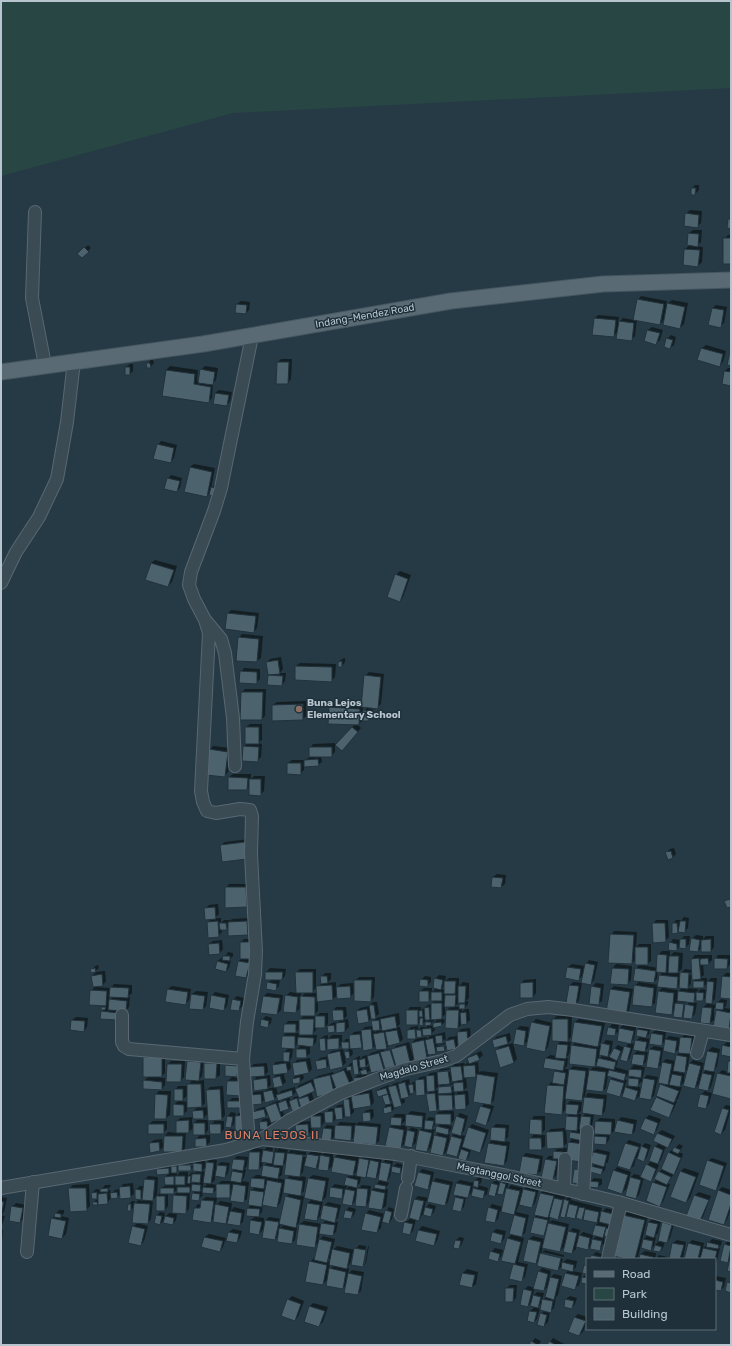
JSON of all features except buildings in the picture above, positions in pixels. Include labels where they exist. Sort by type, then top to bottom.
[{"type":"main road","name":"Indang–Mendez Road","points":[[1,372],[203,344],[459,300],[603,284],[731,280]]},
{"type":"street","points":[[35,212],[32,298],[45,365]]},
{"type":"street","points":[[235,766],[233,718],[225,653],[221,639],[206,620],[194,599],[189,585],[191,572],[221,488],[252,336]]},
{"type":"street","points":[[1,583],[16,552],[39,516],[57,479],[68,422],[74,361]]},
{"type":"street","points":[[206,620],[209,633],[201,791],[203,802],[207,811],[216,813],[240,808],[250,810],[252,816],[251,854],[256,951],[255,974],[247,1022],[243,1059],[249,1143]]},
{"type":"street","name":"Magdalo Street","points":[[262,1139],[290,1120],[339,1094],[406,1069],[442,1061],[456,1056],[510,1015],[527,1009],[548,1008],[573,1010],[731,1035]]},
{"type":"street","points":[[122,1015],[122,1042],[124,1046],[129,1049],[243,1059]]},
{"type":"street","points":[[698,1053],[703,1031]]},
{"type":"street","points":[[583,1194],[587,1131]]},
{"type":"street","points":[[1,1188],[189,1157],[226,1150],[262,1139]]},
{"type":"street","name":"Magtanggol Street","points":[[262,1139],[411,1156],[513,1177],[621,1203],[731,1235]]},
{"type":"street","points":[[401,1215],[411,1156]]},
{"type":"street","points":[[564,1189],[565,1159]]},
{"type":"street","points":[[27,1252],[32,1182]]},
{"type":"street","points":[[608,1258],[621,1203]]},
{"type":"green space","points":[[1,1],[731,1],[731,88],[233,113],[1,176]]},
{"type":"place","name":"Buna Lejos Elementary School","points":[[299,709]]},
{"type":"district","name":"BUNA LEJOS II","points":[[272,1135]]}]
